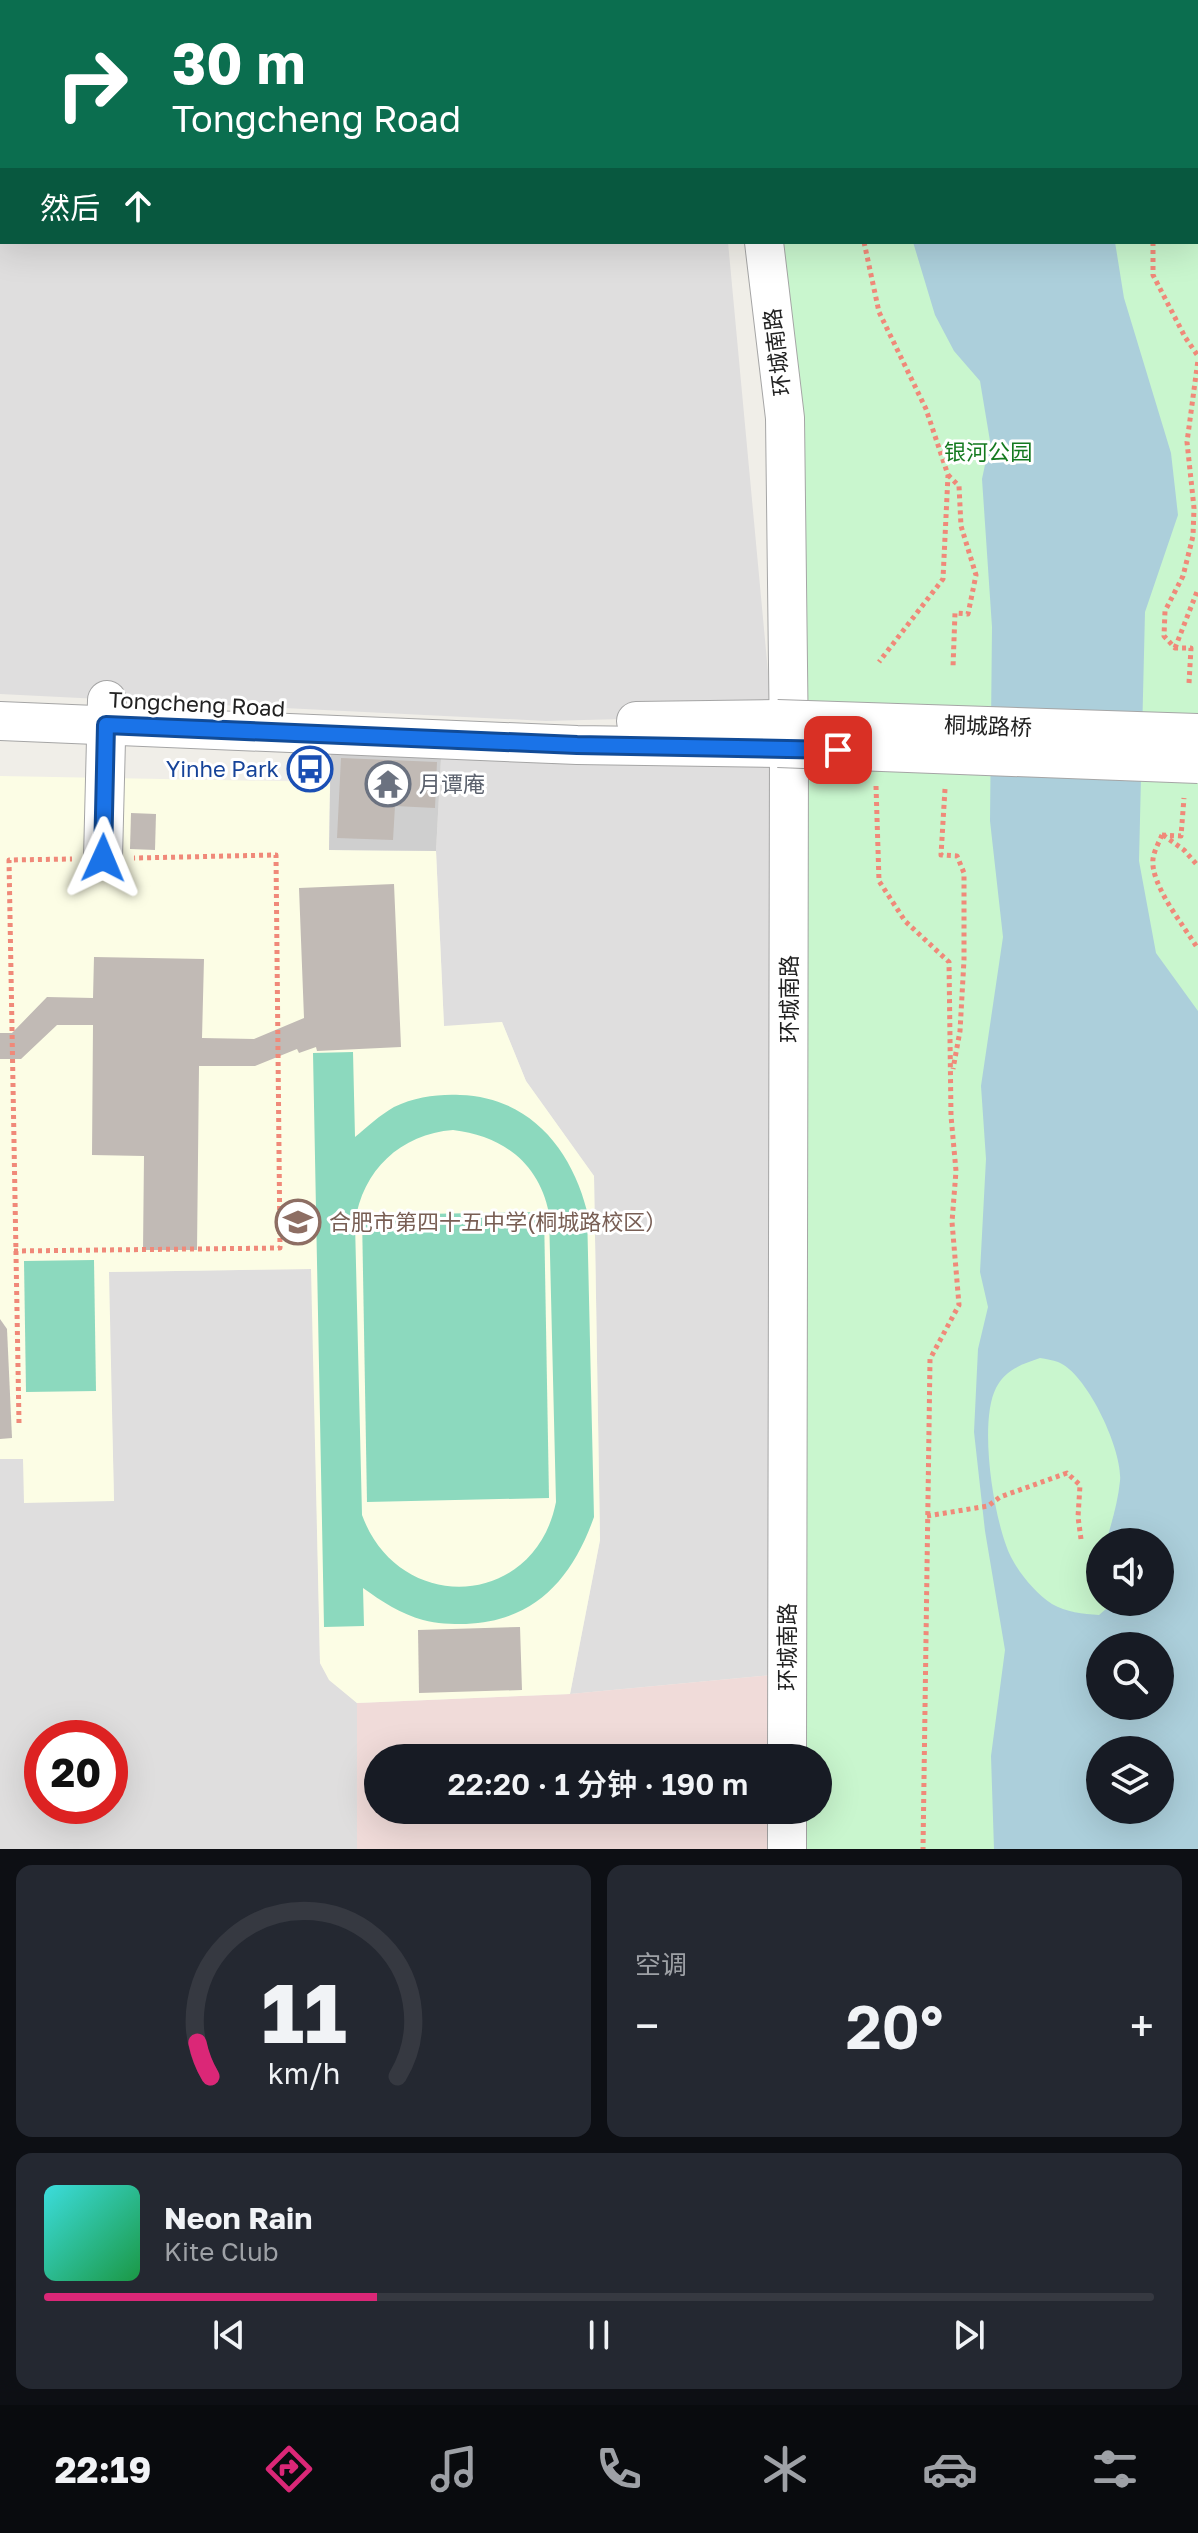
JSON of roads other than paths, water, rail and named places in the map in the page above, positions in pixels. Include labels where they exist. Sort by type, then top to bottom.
[{"type":"street","name":"环城南路","points":[[764,244],[785,418],[789,747],[787,1744]]},
{"type":"street","name":"Tongcheng Road","points":[[0,694],[106,712]]},
{"type":"street","name":"Tongcheng Road","points":[[0,721],[106,712],[546,721],[778,733]]},
{"type":"street","points":[[103,858],[106,712]]},
{"type":"street","name":"桐城路桥","points":[[778,733],[1198,733]]},
{"type":"street","name":"桐城路桥","points":[[778,733],[1191,781]]},
{"type":"street","points":[[787,1824],[787,1849]]},
{"type":"water","points":[[914,244],[1115,244],[1124,298],[1171,453],[1178,515],[1145,612],[1139,861],[1156,953],[1198,1011],[1198,1849],[994,1849],[991,1756],[1005,1650],[985,1531],[974,1432],[978,1349],[988,1307],[980,1272],[986,1159],[981,1086],[1003,937],[990,821],[992,627],[982,479],[990,441],[980,381],[954,351],[935,315]],"holes":[[[1040,1358],[1058,1362],[1069,1369],[1101,1414],[1116,1451],[1120,1481],[1110,1528],[1174,1528],[1174,1616],[1086,1616],[1069,1611],[1040,1595],[1011,1557],[999,1521],[990,1473],[988,1424],[991,1404],[996,1388],[1004,1377],[1021,1365]]]},
{"type":"place","name":"Yinhe Park","points":[[310,769]]},
{"type":"place","name":"月谭庵","points":[[388,784]]},
{"type":"place","name":"合肥市第四十五中学(桐城路校区）","points":[[298,1222]]},
{"type":"park label","name":"银河公园","points":[[988,452]]}]
